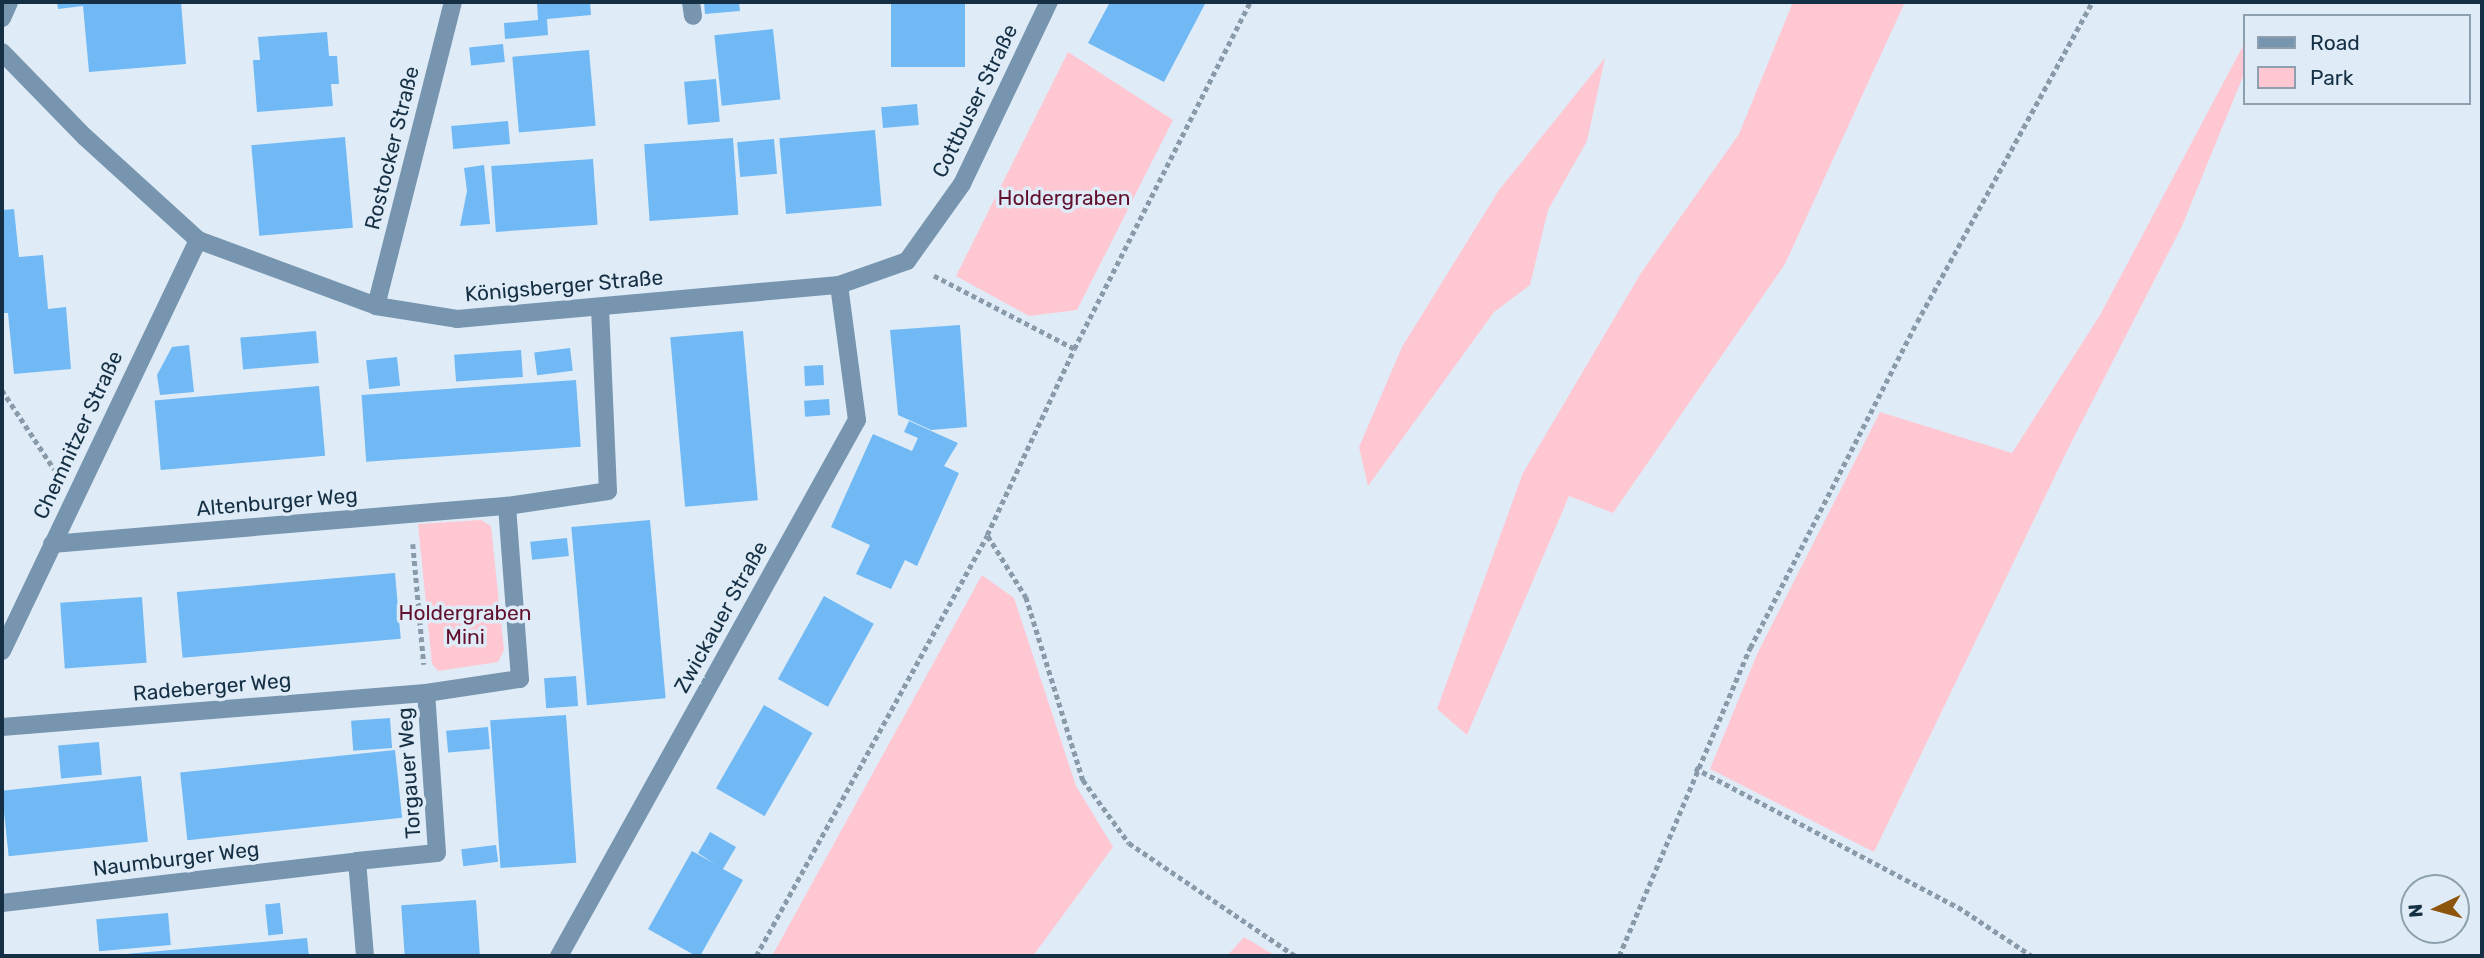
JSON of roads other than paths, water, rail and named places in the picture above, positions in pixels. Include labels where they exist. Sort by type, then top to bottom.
[{"type":"street","points":[[2,18],[9,2]]},
{"type":"street","name":"Rostocker Straße","points":[[376,306],[453,2]]},
{"type":"street","name":"Cottbuser Straße","points":[[839,285],[907,261],[961,184],[1049,2]]},
{"type":"street","name":"Königsberger Straße","points":[[2,52],[85,137],[198,240],[376,306],[457,319],[839,285]]},
{"type":"street","name":"Chemnitzer Straße","points":[[2,651],[72,496],[198,240]]},
{"type":"street","name":"Zwickauer Straße","points":[[559,956],[857,421],[839,285]]},
{"type":"street","points":[[507,506],[608,491],[600,307]]},
{"type":"street","name":"Altenburger Weg","points":[[52,544],[507,506]]},
{"type":"street","name":"Torgauer Weg","points":[[356,861],[437,853],[426,693],[520,680],[507,506]]},
{"type":"street","name":"Radeberger Weg","points":[[2,727],[426,693]]},
{"type":"street","points":[[356,861],[365,956]]},
{"type":"street","name":"Naumburger Weg","points":[[2,903],[356,861]]},
{"type":"park label","name":"Holdergraben","points":[[1064,198]]},
{"type":"park label","name":"Holdergraben Mini","points":[[465,625]]}]
